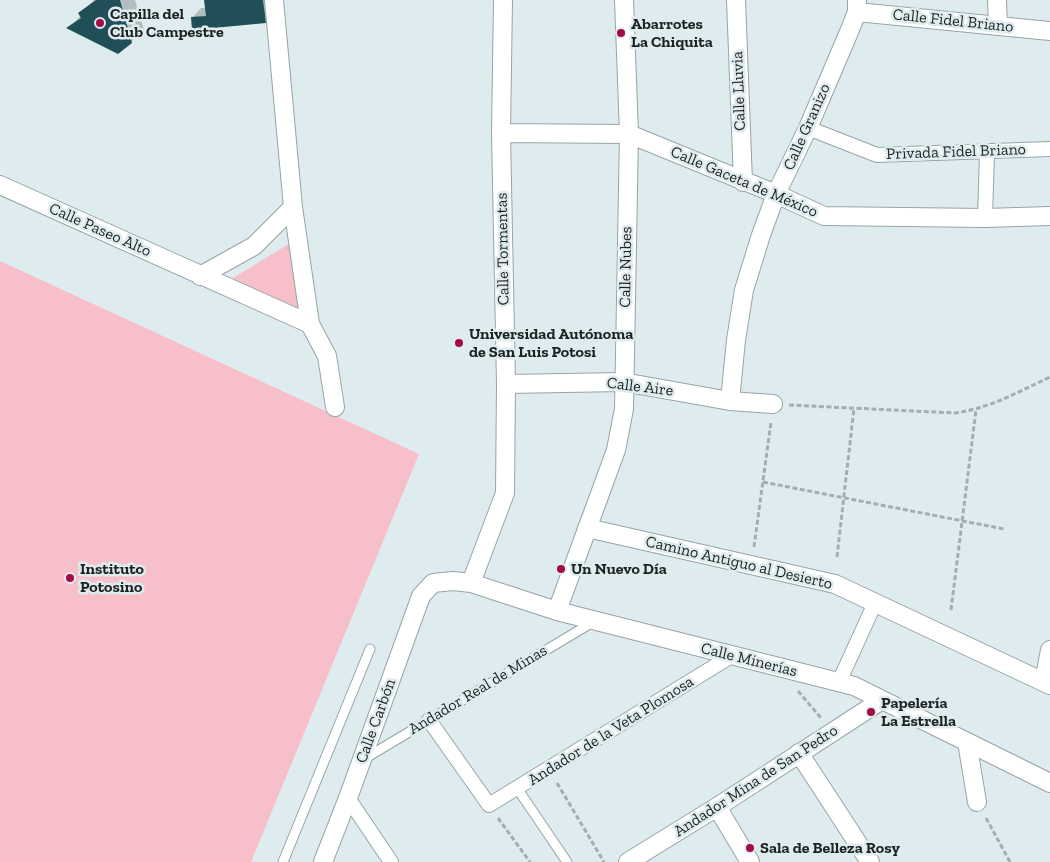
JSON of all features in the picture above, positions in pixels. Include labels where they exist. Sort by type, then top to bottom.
[{"type":"street","points":[[274,0],[293,207],[310,324],[327,356],[335,407]]},
{"type":"street","name":"Calle Tormentas","points":[[471,583],[505,493],[506,384],[501,133],[503,0]]},
{"type":"street","name":"Calle Nubes","points":[[558,610],[616,450],[624,409],[629,134],[624,0]]},
{"type":"street","name":"Calle Lluvia","points":[[736,0],[743,182]]},
{"type":"street","points":[[997,0],[998,26]]},
{"type":"street","name":"Calle Fidel Briano","points":[[857,6],[998,26],[1050,31]]},
{"type":"street","name":"Calle Granizo","points":[[730,401],[736,340],[744,290],[761,235],[776,194],[808,128],[857,6]]},
{"type":"street","name":"Privada Fidel Briano","points":[[808,128],[877,155],[1050,149]]},
{"type":"street","name":"Calle Gaceta de México","points":[[501,133],[629,134],[776,194],[824,216],[985,218],[1050,216]]},
{"type":"street","points":[[985,218],[987,151]]},
{"type":"street","name":"Calle Paseo Alto","points":[[0,185],[310,324]]},
{"type":"street","points":[[200,276],[254,246],[293,207]]},
{"type":"street","name":"Calle Aire","points":[[506,384],[623,382],[730,401],[773,404]]},
{"type":"street","name":"Camino Antiguo al Desierto","points":[[587,528],[834,584],[1047,684]]},
{"type":"street","name":"Calle Minerías","points":[[433,583],[453,581],[471,583],[595,620],[854,686],[1050,783]]},
{"type":"street","name":"Calle Carbón","points":[[323,862],[421,596],[433,583]]},
{"type":"street","points":[[839,682],[875,603]]},
{"type":"street","points":[[1047,684],[1050,650]]},
{"type":"street","name":"Andador de la Veta Plomosa","points":[[488,805],[733,655]]},
{"type":"street","name":"Andador Mina de San Pedro","points":[[628,862],[882,700]]},
{"type":"street","points":[[429,720],[488,805]]},
{"type":"street","points":[[967,742],[977,802]]},
{"type":"street","points":[[799,753],[870,862]]},
{"type":"street","points":[[348,798],[391,862]]},
{"type":"street","points":[[717,807],[750,862]]},
{"type":"lane","name":"Andador Real de Minas","points":[[362,760],[595,620]]},
{"type":"lane","points":[[283,862],[370,649]]},
{"type":"lane","points":[[517,788],[567,862]]},
{"type":"path","points":[[756,530],[773,404],[955,413],[976,410],[993,404],[1050,377]]},
{"type":"path","points":[[837,557],[854,408]]},
{"type":"path","points":[[951,610],[976,410]]},
{"type":"path","points":[[763,482],[1004,529]]},
{"type":"path","points":[[789,670],[801,696],[833,732]]},
{"type":"path","points":[[549,769],[604,862]]},
{"type":"path","points":[[977,802],[1010,862]]},
{"type":"path","points":[[488,805],[530,862]]},
{"type":"shaded area","points":[[292,242],[301,307],[296,315],[228,281]]},
{"type":"shaded area","points":[[0,261],[419,454],[251,862],[0,862]]},
{"type":"building","name":"Capilla del Club Campestre","points":[[96,0],[120,0],[132,43],[118,54],[66,28],[81,18],[78,13]]},
{"type":"building","points":[[204,0],[263,0],[266,23],[192,30],[191,17],[206,16]]},
{"type":"place","name":"Capilla del Club Campestre","points":[[100,23]]},
{"type":"place","name":"Abarrotes La Chiquita","points":[[621,33]]},
{"type":"place","name":"Universidad Autónoma de San Luis Potosi","points":[[459,343]]},
{"type":"place","name":"Un Nuevo Día","points":[[561,569]]},
{"type":"place","name":"Instituto Potosino","points":[[70,578]]},
{"type":"place","name":"Papelería La Estrella","points":[[871,712]]},
{"type":"place","name":"Sala de Belleza Rosy","points":[[750,848]]}]
